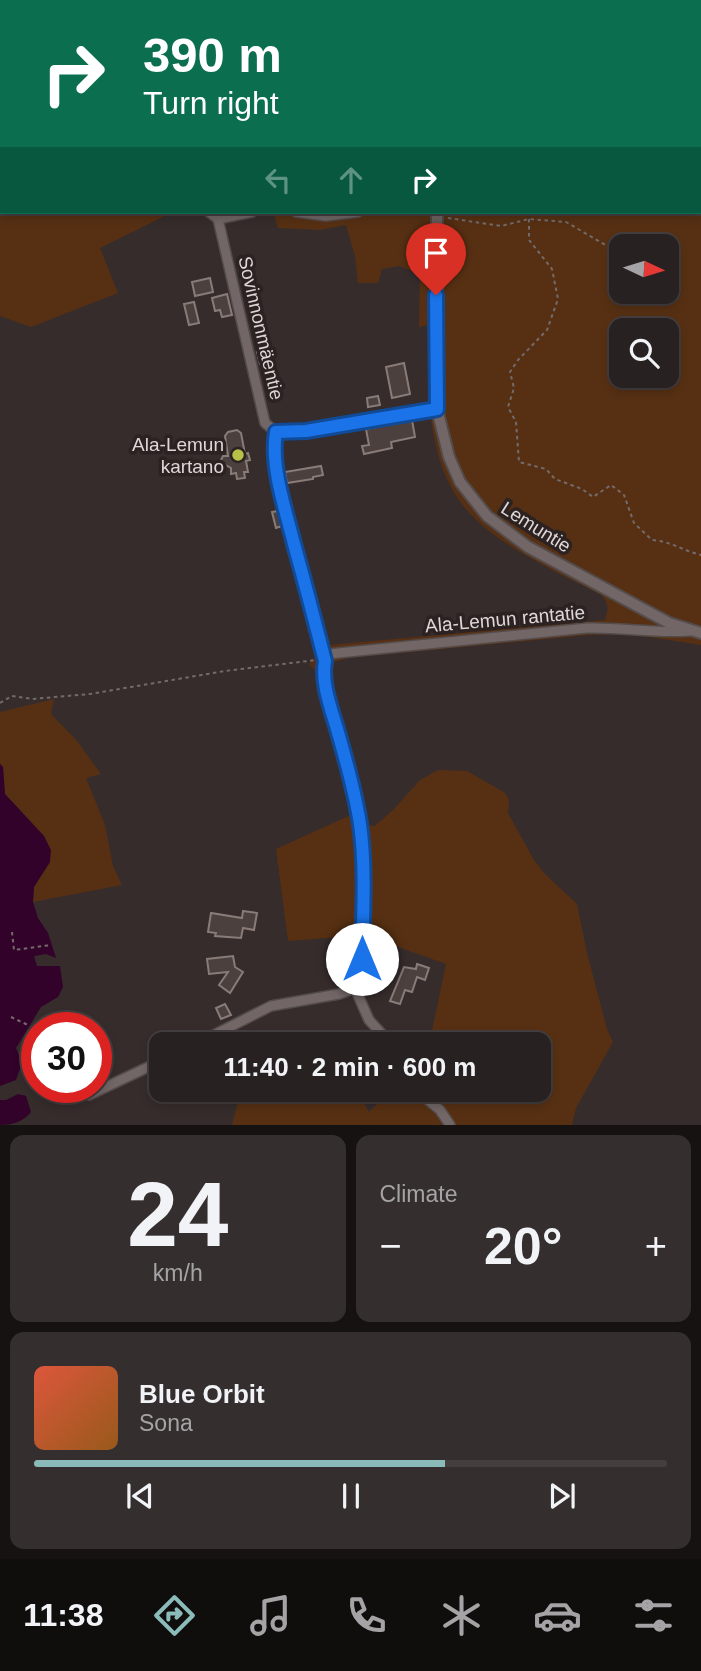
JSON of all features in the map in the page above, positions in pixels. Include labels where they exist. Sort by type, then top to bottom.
[{"type":"street","points":[[212,214],[218,219],[242,214]]},
{"type":"street","points":[[311,214],[349,214]]},
{"type":"street","name":"Lemuntie","points":[[437,214],[437,409],[449,457],[460,482],[487,516],[528,547],[669,623],[696,632]]},
{"type":"street","name":"Sovinnonmäentie","points":[[218,219],[265,423],[276,432],[274,455],[286,513],[325,661],[323,676],[353,786],[360,824],[363,876],[362,969],[354,986]]},
{"type":"street","points":[[276,432],[317,430],[437,409]]},
{"type":"street","name":"Ala-Lemun rantatie","points":[[325,661],[331,654],[338,653],[587,628],[696,632]]},
{"type":"street","points":[[220,1032],[271,1006],[339,994],[354,986],[369,1020],[380,1032]]},
{"type":"street","points":[[112,1084],[149,1066]]},
{"type":"street","points":[[430,1102],[440,1110],[450,1125]]},
{"type":"path","points":[[437,214],[468,223],[501,226],[529,219],[566,222],[609,247]]},
{"type":"path","points":[[529,214],[528,240],[552,269],[558,299],[547,330],[510,372],[514,388],[508,407],[516,422],[519,462],[546,468],[555,479],[582,489],[593,497],[611,485],[624,495],[634,523],[652,540],[665,541],[701,555]]},
{"type":"path","points":[[0,703],[12,696],[32,699],[90,694],[225,671],[307,660],[325,661]]},
{"type":"path","points":[[12,932],[14,950],[51,945]]},
{"type":"path","points":[[11,1017],[21,1022]]},
{"type":"shaded area","points":[[0,214],[169,214],[100,248],[118,293],[31,327],[0,316]]},
{"type":"shaded area","points":[[274,214],[701,214],[701,645],[629,634],[588,635],[348,658],[334,662],[332,683],[366,825],[375,826],[420,780],[438,770],[467,771],[505,793],[509,800],[508,813],[534,860],[577,904],[587,953],[607,1029],[613,1042],[576,1108],[572,1125],[232,1125],[238,1102],[364,1102],[369,1112],[379,1102],[551,1102],[551,1032],[432,1032],[446,964],[365,935],[288,941],[276,849],[353,814],[319,674],[309,664],[329,645],[605,620],[607,610],[606,601],[601,595],[520,552],[482,525],[466,509],[450,485],[440,461],[432,427],[430,325],[419,327],[420,274],[399,266],[382,269],[378,283],[358,283],[355,256],[346,225],[320,230],[278,228]]},
{"type":"shaded area","points":[[54,699],[51,714],[77,741],[101,774],[86,778],[105,825],[113,866],[122,885],[33,902],[34,887],[50,862],[32,823],[5,794],[3,767],[0,764],[0,712]]},
{"type":"shaded area","points":[[0,764],[3,767],[5,794],[44,836],[51,850],[50,862],[34,887],[33,902],[56,958],[46,954],[34,956],[37,966],[60,966],[63,987],[58,997],[41,1007],[38,1012],[21,1012],[21,1040],[16,1048],[21,1066],[16,1080],[0,1086]]},
{"type":"shaded area","points":[[21,1095],[21,1103],[28,1103],[31,1112],[17,1122],[0,1125],[0,1100]]},
{"type":"building","points":[[210,278],[213,292],[195,296],[192,282]]},
{"type":"building","points":[[227,294],[232,315],[222,317],[220,310],[215,311],[212,298]]},
{"type":"building","points":[[194,302],[199,323],[189,325],[184,304]]},
{"type":"building","points":[[267,349],[270,361],[260,364],[257,352]]},
{"type":"building","points":[[404,363],[410,394],[392,398],[386,367]]},
{"type":"building","points":[[378,396],[380,405],[368,407],[367,398]]},
{"type":"building","points":[[412,420],[415,437],[391,442],[392,448],[364,454],[362,446],[369,445],[366,429]]},
{"type":"building","name":"Ala-Lemun kartano","points":[[237,430],[241,433],[245,454],[248,453],[250,460],[246,461],[248,472],[244,472],[245,478],[237,479],[236,473],[231,474],[231,468],[221,460],[223,456],[228,456],[225,436],[228,432]]},
{"type":"building","points":[[321,466],[323,475],[287,483],[285,472]]},
{"type":"building","points":[[278,511],[282,526],[276,528],[272,512]]},
{"type":"building","points":[[243,911],[257,913],[254,930],[243,928],[241,938],[215,936],[216,933],[208,932],[211,913],[242,918]]},
{"type":"building","points":[[233,956],[235,967],[243,972],[230,993],[219,985],[228,972],[209,974],[207,959]]},
{"type":"building","points":[[417,964],[429,968],[425,980],[417,977],[412,992],[405,990],[400,1004],[390,1001],[404,967],[416,969]]},
{"type":"building","points":[[225,1004],[231,1015],[221,1019],[216,1008]]},
{"type":"place","name":"Ala-Lemun kartano","points":[[238,455]]},
{"type":"route","points":[[362,959],[360,824],[353,786],[323,676],[325,661],[286,513],[274,455],[274,442],[276,432],[349,425],[437,409],[436,295]]}]
